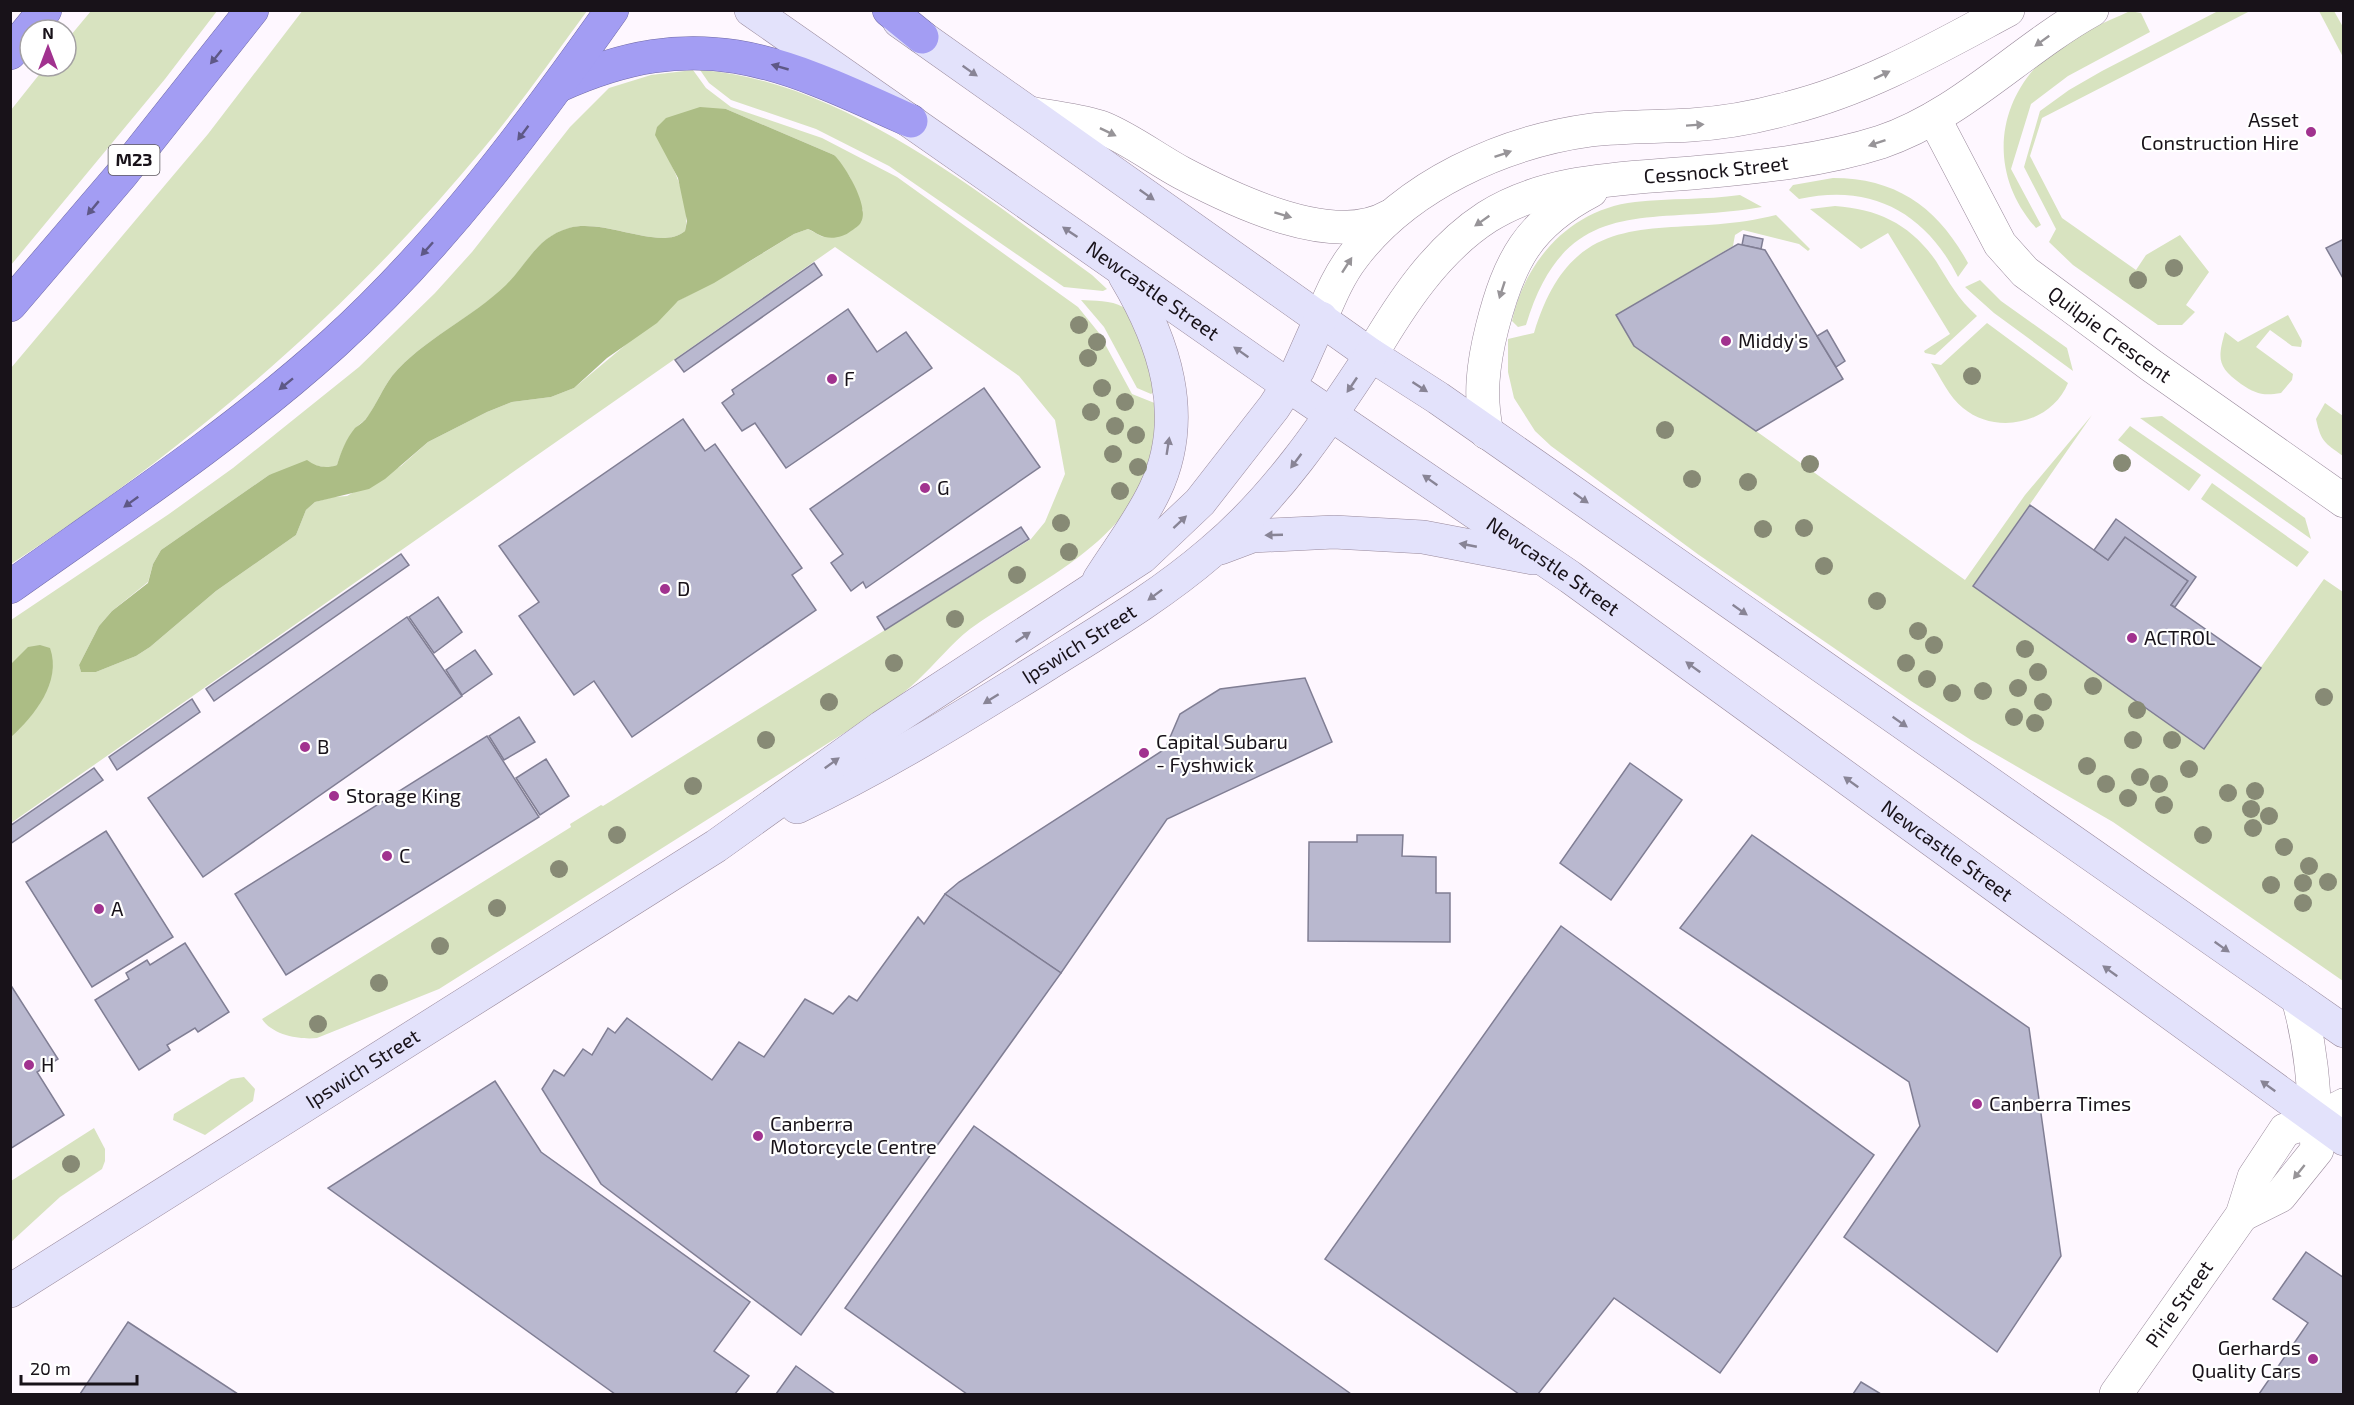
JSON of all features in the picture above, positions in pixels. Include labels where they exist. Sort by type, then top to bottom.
[{"type":"highway","points":[[10,53],[45,10]]},
{"type":"highway","name":"M23","points":[[10,305],[122,174],[252,10]]},
{"type":"highway","points":[[10,587],[228,432],[333,344],[446,227],[490,176],[612,10]]},
{"type":"highway","points":[[889,10],[922,37]]},
{"type":"highway","points":[[558,86],[598,69],[646,57],[695,52],[725,55],[762,62],[810,77],[911,122]]},
{"type":"main road","name":"Newcastle Street","points":[[751,10],[1289,386],[1546,560],[2343,1139]]},
{"type":"main road","points":[[884,10],[1371,355],[1487,433],[2343,1031]]},
{"type":"main road","points":[[1093,590],[1154,492],[1166,458],[1171,423],[1172,398],[1164,358],[1148,315],[1118,265]]},
{"type":"main road","name":"Ipswich Street","points":[[10,1291],[716,846],[882,727],[1142,557],[1200,502],[1289,386],[1309,349],[1321,318]]},
{"type":"main road","name":"Ipswich Street","points":[[716,846],[851,781],[917,746],[1141,605],[1212,552],[1284,476],[1332,414],[1371,355]]},
{"type":"main road","points":[[1212,552],[1252,536],[1334,532],[1423,537],[1546,560]]},
{"type":"street","points":[[1031,113],[1102,128],[1183,174],[1245,203],[1320,226],[1345,229],[1370,225],[1478,163],[1565,135],[1620,128],[1723,122],[1791,108],[1837,94],[1875,80],[2008,10]]},
{"type":"street","name":"Cessnock Street","points":[[1371,355],[1394,316],[1419,283],[1452,246],[1487,217],[1546,193],[1614,179],[1738,168],[1849,151],[1885,141],[1934,118],[1985,85],[2055,32],[2092,10]]},
{"type":"street","name":"Quilpie Crescent","points":[[1934,118],[2000,244],[2025,272],[2152,366],[2343,501]]},
{"type":"street","points":[[1487,433],[1482,377],[1498,304],[1510,268],[1519,253],[1544,223],[1580,197],[1614,179]]},
{"type":"street","points":[[1321,318],[1352,258],[1403,207]]},
{"type":"street","name":"Pirie Street","points":[[2116,1395],[2242,1215],[2280,1196],[2317,1150],[2309,1036],[2298,999]]},
{"type":"street","points":[[2315,1120],[2343,1105]]},
{"type":"green space","points":[[303,10],[587,11],[483,149],[377,267],[321,322],[203,425],[141,473],[11,564],[11,368],[208,134]]},
{"type":"green space","points":[[91,11],[217,11],[165,79],[11,265],[11,110],[36,78],[78,78],[78,27]]},
{"type":"green space","points":[[2130,11],[2141,13],[2150,32],[2068,76],[2031,104],[2011,169],[2041,225],[2036,228],[2020,206],[2009,182],[2004,158],[2004,134],[2010,110],[2021,87],[2036,66],[2057,48]]},
{"type":"green space","points":[[2218,11],[2250,11],[2042,118],[2030,156],[2062,218],[2136,270],[2146,255],[2180,235],[2209,272],[2186,305],[2195,312],[2182,325],[2158,325],[2073,265],[2049,242],[2056,229],[2024,167],[2040,111],[2069,90],[2102,71]]},
{"type":"green space","points":[[2319,11],[2334,11],[2343,27],[2343,57]]},
{"type":"green space","points":[[693,70],[706,88],[731,107],[822,138],[897,177],[1078,307],[1099,333],[1132,394],[1157,404],[1152,449],[1145,476],[1132,502],[1115,525],[1093,545],[1070,564],[970,629],[911,686],[860,723],[439,989],[317,1038],[295,1037],[279,1033],[262,1019],[571,827],[570,824],[601,805],[603,806],[1031,539],[1045,522],[1065,474],[1055,420],[1019,376],[835,247],[11,823],[11,620],[233,468],[359,367],[435,293],[472,252],[570,127],[609,88],[651,75]],"holes":[[[726,109],[834,155],[850,177],[863,211],[823,237],[808,229],[794,234],[678,301],[574,388],[551,397],[512,402],[487,412],[428,442],[401,466],[347,496],[315,502],[306,510],[296,535],[216,591],[150,647],[136,656],[96,672],[81,672],[79,665],[99,626],[112,611],[148,582],[153,564],[161,550],[269,475],[313,465],[329,468],[337,465],[350,436],[369,415],[392,376],[404,363],[507,285],[541,244],[549,238],[570,228],[584,226],[662,238],[685,231],[685,205],[670,162]]]},
{"type":"green space","points":[[700,70],[753,78],[806,95],[857,118],[908,146],[957,177],[1092,275],[1107,289],[1103,291],[1064,287],[889,166],[816,129],[731,100],[709,83]]},
{"type":"green space","points":[[700,107],[726,109],[834,155],[850,177],[859,197],[863,215],[860,223],[848,233],[838,237],[823,236],[808,229],[794,234],[714,283],[678,301],[657,323],[607,358],[574,388],[551,397],[512,402],[487,412],[428,442],[385,479],[369,489],[315,502],[306,510],[296,535],[216,591],[150,647],[136,656],[96,672],[81,672],[79,665],[99,626],[112,611],[148,583],[153,564],[161,550],[269,475],[307,460],[321,467],[337,465],[349,437],[355,428],[367,418],[392,376],[404,363],[493,297],[549,238],[569,228],[584,226],[662,238],[685,231],[687,221],[678,178],[655,135],[657,127],[666,118]]},
{"type":"green space","points":[[1833,178],[1856,179],[1877,184],[1896,190],[1913,200],[1943,227],[1968,263],[1958,277],[1945,254],[1929,235],[1912,220],[1893,208],[1850,195],[1825,195],[1799,199],[1789,190],[1793,185]]},
{"type":"green space","points":[[1740,195],[1762,207],[1649,217],[1618,222],[1589,233],[1565,252],[1543,282],[1526,325],[1518,327],[1512,321],[1518,299],[1540,258],[1554,241],[1591,215],[1635,202]]},
{"type":"green space","points":[[1835,206],[1880,215],[1905,229],[1926,248],[1959,297],[1977,316],[1935,355],[1925,353],[1924,351],[1950,334],[1888,233],[1861,249],[1810,209]]},
{"type":"green space","points":[[1776,215],[1810,249],[1808,251],[1799,244],[1743,230],[1735,235],[1733,246],[1616,315],[1756,431],[1965,580],[2025,495],[2092,415],[1973,586],[2203,748],[2324,579],[2343,592],[2343,981],[2113,822],[1971,740],[1911,701],[1699,555],[1551,446],[1535,431],[1514,398],[1508,372],[1508,339],[1534,333],[1552,289],[1574,259],[1600,242],[1630,232],[1736,222]]},
{"type":"green space","points":[[1980,280],[2001,301],[2067,348],[2073,371],[1994,313],[1965,287]]},
{"type":"green space","points":[[1081,300],[1113,303],[1123,307],[1128,313],[1134,322],[1147,358],[1156,390],[1151,394],[1137,388],[1104,327]]},
{"type":"green space","points":[[2288,315],[2302,341],[2301,347],[2292,346],[2270,330],[2256,347],[2293,374],[2292,380],[2281,393],[2260,393],[2233,378],[2221,362],[2225,332],[2238,342]]},
{"type":"green space","points":[[1987,323],[2068,383],[2050,408],[2022,421],[1991,422],[1963,408],[1949,393],[1931,363],[1941,365]]},
{"type":"green space","points":[[2325,403],[2343,416],[2343,456],[2328,445],[2320,433],[2316,419]]},
{"type":"green space","points":[[2162,416],[2305,518],[2311,539],[2140,418]]},
{"type":"green space","points":[[2130,426],[2201,475],[2189,491],[2118,440]]},
{"type":"green space","points":[[2212,483],[2309,552],[2297,567],[2201,499]]},
{"type":"green space","points":[[40,645],[50,648],[53,661],[49,686],[37,709],[11,737],[11,664],[28,647]]},
{"type":"green space","points":[[244,1077],[255,1089],[253,1101],[205,1135],[173,1120],[174,1114],[231,1079]]},
{"type":"green space","points":[[94,1128],[105,1149],[102,1169],[60,1197],[11,1242],[11,1181]]},
{"type":"building","points":[[1744,235],[1763,239],[1761,249],[1742,245]]},
{"type":"building","points":[[2344,239],[2344,280],[2326,248]]},
{"type":"building","name":"Middy's","points":[[1738,244],[1765,250],[1843,379],[1756,431],[1634,346],[1616,315]]},
{"type":"building","points":[[814,263],[822,275],[684,372],[675,360]]},
{"type":"building","name":"F","points":[[848,309],[877,352],[906,332],[932,368],[786,468],[755,423],[742,431],[722,403],[734,394],[732,390]]},
{"type":"building","points":[[1827,330],[1845,361],[1836,367],[1817,336]]},
{"type":"building","name":"G","points":[[984,388],[1040,467],[866,588],[863,582],[851,591],[831,563],[843,554],[810,509]]},
{"type":"building","name":"D","points":[[683,419],[705,451],[715,444],[802,568],[792,575],[816,610],[632,737],[594,681],[574,695],[519,616],[539,602],[499,546]]},
{"type":"building","name":"ACTROL","points":[[2030,505],[2108,560],[2125,537],[2188,581],[2171,605],[2261,668],[2204,749],[1973,586]]},
{"type":"building","points":[[2116,519],[2196,577],[2175,607],[2171,605],[2188,581],[2125,537],[2108,560],[2094,550]]},
{"type":"building","points":[[1021,527],[1029,539],[885,630],[877,617]]},
{"type":"building","points":[[401,554],[409,565],[214,701],[206,689]]},
{"type":"building","points":[[438,597],[462,632],[434,653],[409,617]]},
{"type":"building","name":"B","points":[[407,617],[462,696],[203,877],[148,798]]},
{"type":"building","points":[[475,650],[492,674],[462,695],[446,670]]},
{"type":"building","points":[[1305,678],[1332,742],[1167,819],[1061,973],[945,894],[959,882],[1165,749],[1180,714],[1220,689]]},
{"type":"building","points":[[192,699],[200,712],[117,770],[109,757]]},
{"type":"building","points":[[519,717],[535,742],[504,760],[489,736]]},
{"type":"building","name":"C","points":[[487,736],[539,817],[286,975],[235,894]]},
{"type":"building","points":[[546,759],[569,796],[540,815],[516,778]]},
{"type":"building","points":[[1630,763],[1682,800],[1611,900],[1560,863]]},
{"type":"building","points":[[94,768],[103,780],[10,844],[10,826]]},
{"type":"building","name":"A","points":[[106,831],[173,937],[92,987],[26,882]]},
{"type":"building","points":[[1357,835],[1403,835],[1402,856],[1436,857],[1436,893],[1450,893],[1450,942],[1308,941],[1309,842],[1357,842]]},
{"type":"building","name":"Canberra Times","points":[[1752,835],[2029,1028],[2061,1256],[1997,1352],[1844,1237],[1920,1126],[1909,1082],[1680,928]]},
{"type":"building","name":"Canberra Motorcycle Centre","points":[[945,894],[1061,973],[801,1335],[601,1184],[542,1089],[554,1070],[564,1076],[583,1049],[592,1055],[608,1028],[615,1033],[627,1018],[712,1080],[739,1042],[764,1057],[805,999],[833,1014],[849,996],[857,1001],[918,917],[924,924]]},
{"type":"building","points":[[1561,926],[1874,1155],[1720,1373],[1614,1298],[1538,1394],[1519,1394],[1325,1259]]},
{"type":"building","points":[[185,943],[229,1012],[198,1032],[195,1028],[167,1045],[170,1050],[139,1070],[95,1000],[129,979],[126,973],[147,960],[150,965]]},
{"type":"building","name":"H","points":[[10,984],[58,1059],[37,1072],[64,1115],[10,1149]]},
{"type":"building","points":[[495,1081],[541,1152],[750,1302],[714,1351],[749,1376],[735,1394],[615,1394],[328,1188]]},
{"type":"building","points":[[974,1126],[1351,1394],[967,1394],[845,1308]]},
{"type":"building","name":"Gerhards Quality Cars","points":[[2306,1252],[2344,1278],[2344,1394],[2259,1394],[2308,1323],[2273,1299]]},
{"type":"building","points":[[128,1322],[238,1394],[80,1394]]},
{"type":"building","points":[[796,1366],[835,1394],[776,1394]]},
{"type":"building","points":[[1861,1382],[1881,1394],[1853,1394]]},
{"type":"place","name":"Asset Construction Hire","points":[[2311,132]]},
{"type":"place","name":"Middy's","points":[[1726,341]]},
{"type":"place","name":"F","points":[[832,379]]},
{"type":"place","name":"G","points":[[925,488]]},
{"type":"place","name":"D","points":[[665,589]]},
{"type":"place","name":"ACTROL","points":[[2132,638]]},
{"type":"place","name":"B","points":[[305,747]]},
{"type":"place","name":"Capital Subaru - Fyshwick","points":[[1144,753]]},
{"type":"place","name":"Storage King","points":[[334,796]]},
{"type":"place","name":"C","points":[[387,856]]},
{"type":"place","name":"A","points":[[99,909]]},
{"type":"place","name":"H","points":[[29,1065]]},
{"type":"place","name":"Canberra Times","points":[[1977,1104]]},
{"type":"place","name":"Canberra Motorcycle Centre","points":[[758,1136]]},
{"type":"place","name":"Gerhards Quality Cars","points":[[2313,1359]]}]
